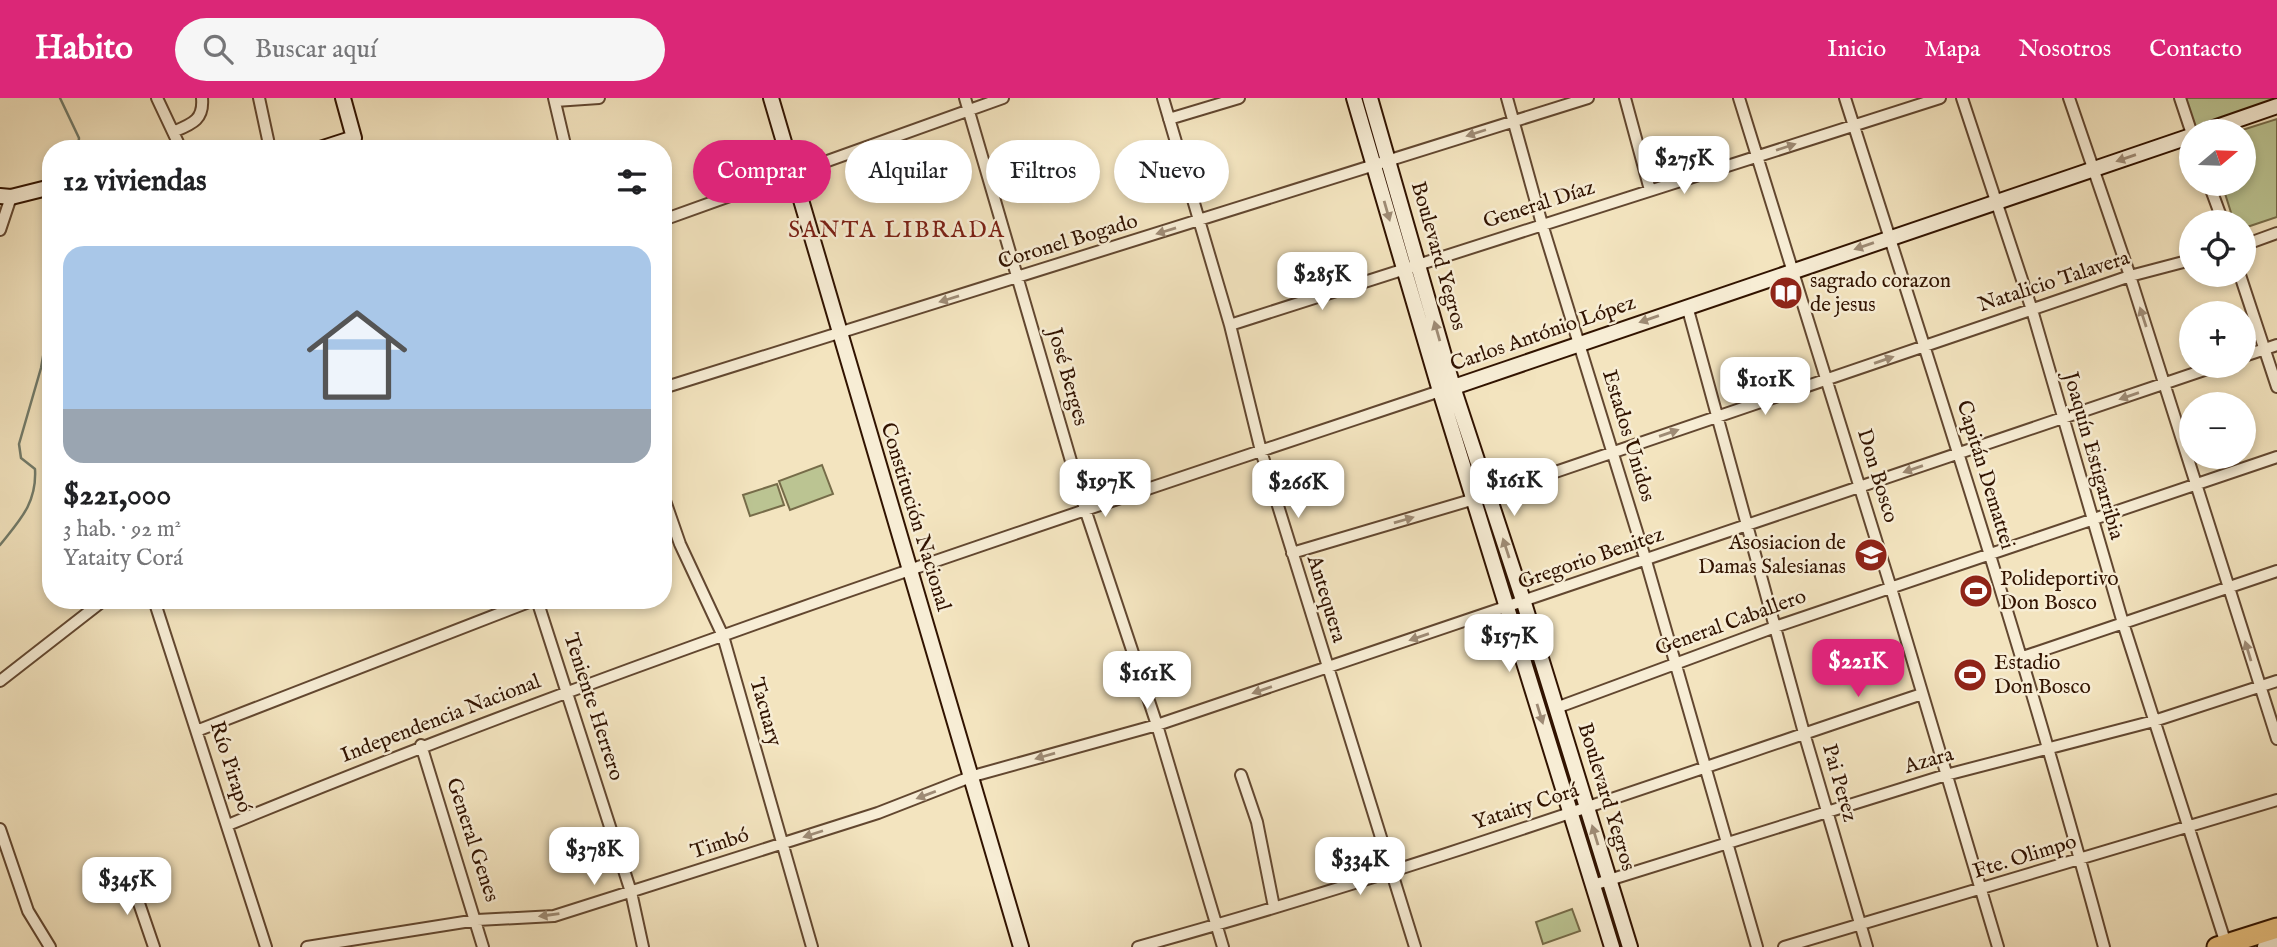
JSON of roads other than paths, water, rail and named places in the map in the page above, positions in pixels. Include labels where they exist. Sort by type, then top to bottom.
[{"type":"highway","points":[[2222,945],[2277,928]]},
{"type":"main road","points":[[343,98],[354,140]]},
{"type":"main road","name":"Constitución Nacional","points":[[771,98],[783,140]]},
{"type":"main road","name":"Boulevard Yegros","points":[[1354,98],[1381,164],[1447,389],[1474,499],[1612,947]]},
{"type":"main road","name":"Boulevard Yegros","points":[[1370,98],[1381,164]]},
{"type":"main road","points":[[2239,119],[2277,106]]},
{"type":"main road","name":"Carlos António López","points":[[1447,389],[2179,138]]},
{"type":"main road","points":[[6,197],[42,189]]},
{"type":"main road","name":"Constitución Nacional","points":[[802,203],[908,571],[973,776],[1021,947]]},
{"type":"main road","name":"Boulevard Yegros","points":[[1447,389],[1488,495],[1524,603],[1630,947]]},
{"type":"main road","points":[[2265,947],[2277,943]]},
{"type":"street","points":[[157,98],[177,140]]},
{"type":"street","points":[[173,132],[198,121],[203,111],[202,98]]},
{"type":"street","points":[[259,98],[268,140]]},
{"type":"street","points":[[564,140],[554,100],[599,98]]},
{"type":"street","name":"José Berges","points":[[965,98],[1085,509],[1157,725],[1223,947]]},
{"type":"street","points":[[831,159],[1003,98]]},
{"type":"street","name":"Antequera","points":[[1163,98],[1230,325],[1261,451],[1415,947]]},
{"type":"street","points":[[1169,119],[1239,98]]},
{"type":"street","name":"Estados Unidos","points":[[1507,98],[1542,224],[1646,561],[1757,947]]},
{"type":"street","name":"Coronel Bogado","points":[[672,385],[1588,98]]},
{"type":"street","points":[[1625,98],[1650,190]]},
{"type":"street","name":"Don Bosco","points":[[1739,98],[1891,588],[1998,947]]},
{"type":"street","name":"Capitán Demattei","points":[[1845,98],[1989,555],[2104,947]]},
{"type":"street","name":"General Díaz","points":[[1230,325],[1940,98]]},
{"type":"street","name":"Joaquín Estigarribia","points":[[1962,98],[2032,310],[2123,623],[2190,827],[2222,945]]},
{"type":"street","points":[[2069,98],[2130,276],[2277,739]]},
{"type":"street","points":[[2180,98],[2186,119]]},
{"type":"street","points":[[0,230],[6,220],[6,197]]},
{"type":"street","points":[[672,217],[710,203]]},
{"type":"street","points":[[2256,241],[2277,233]]},
{"type":"street","name":"Natalicio Talavera","points":[[1292,553],[1488,495],[2130,276],[2179,263]]},
{"type":"street","points":[[2244,287],[2277,387]]},
{"type":"street","name":"Pai Perez","points":[[1687,306],[1804,733],[1867,947]]},
{"type":"street","points":[[2256,352],[2277,345]]},
{"type":"street","name":"Gregorio Benitez","points":[[973,776],[1157,725],[1524,603],[2181,378]]},
{"type":"street","name":"Carlos António López","points":[[908,571],[1085,509],[1447,389]]},
{"type":"street","name":"General Caballero","points":[[1556,708],[1775,627],[2277,457]]},
{"type":"street","name":"Tacuary","points":[[672,521],[723,636],[812,947]]},
{"type":"street","name":"Independencia Nacional","points":[[228,825],[421,745],[908,571]]},
{"type":"street","points":[[2020,658],[2277,571]]},
{"type":"street","points":[[0,681],[92,609]]},
{"type":"street","name":"Río Pirapó","points":[[157,609],[267,947]]},
{"type":"street","points":[[198,730],[513,609]]},
{"type":"street","name":"Teniente Herrero","points":[[539,609],[631,892],[643,947]]},
{"type":"street","name":"Azara","points":[[1593,885],[1946,775],[2154,721],[2277,681]]},
{"type":"street","name":"Yataity Corá","points":[[1138,947],[1217,925],[1571,814],[1922,694]]},
{"type":"street","name":"General Genes","points":[[421,745],[477,920],[483,947]]},
{"type":"street","points":[[1241,775],[1257,822],[1274,907]]},
{"type":"street","name":"Timbó","points":[[307,947],[477,920],[554,916],[878,813],[973,776]]},
{"type":"street","name":"Fte. Olimpo","points":[[1784,947],[1981,891],[2277,800]]},
{"type":"street","points":[[0,829],[28,911],[50,947]]},
{"type":"street","points":[[131,877],[154,947]]},
{"type":"waterway","points":[[60,98],[79,140]]},
{"type":"waterway","points":[[0,545],[26,510],[33,492],[35,469],[21,458],[19,444],[42,362]]},
{"type":"place","name":"sagrado corazon de jesus","points":[[1786,293]]},
{"type":"place","name":"Asosiacion de Damas Salesianas","points":[[1871,555]]},
{"type":"place","name":"Polideportivo Don Bosco","points":[[1976,591]]},
{"type":"place","name":"Estadio Don Bosco","points":[[1970,675]]},
{"type":"district","name":"SANTA LIBRADA","points":[[897,230]]}]
